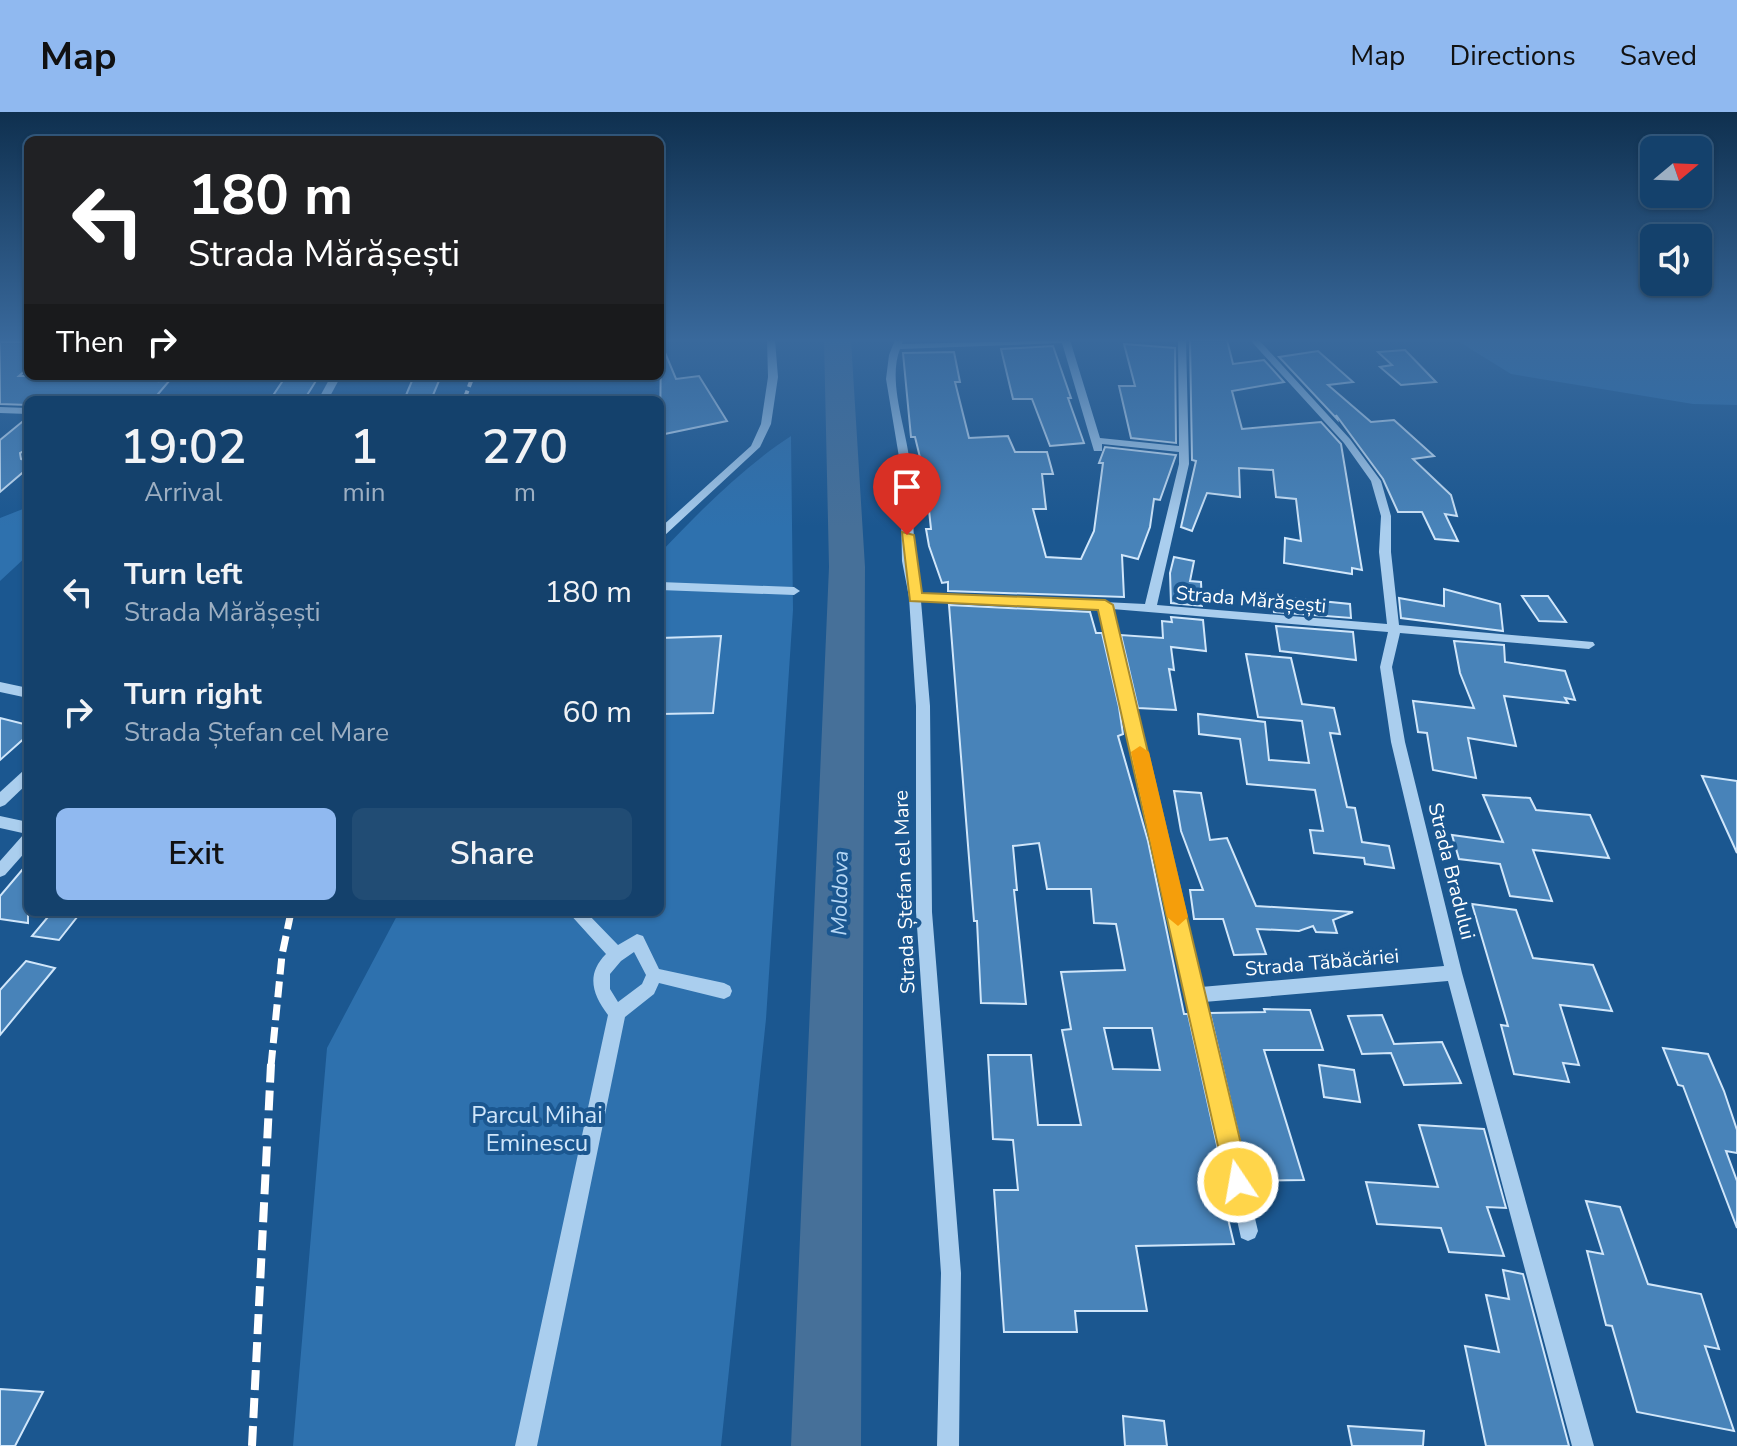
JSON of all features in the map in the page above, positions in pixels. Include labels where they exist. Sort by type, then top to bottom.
[{"type":"street","points":[[664,530],[755,447],[769,402]]},
{"type":"street","name":"Strada Ștefan cel Mare","points":[[895,402],[905,463],[908,561],[915,597],[923,706],[924,912],[951,1273],[948,1446]]},
{"type":"street","points":[[1084,402],[1098,445],[1184,450]]},
{"type":"street","points":[[1150,610],[1184,450],[1183,402]]},
{"type":"street","name":"Strada Bradului","points":[[1311,402],[1347,441],[1376,481],[1386,516],[1385,552],[1394,631],[1386,667],[1398,742],[1454,973],[1583,1446]]},
{"type":"street","points":[[0,410],[24,411]]},
{"type":"street","points":[[664,586],[794,591]]},
{"type":"street","name":"Strada Mărășești","points":[[915,597],[1105,605],[1589,645]]},
{"type":"street","points":[[1105,605],[1248,1231]]},
{"type":"street","points":[[0,687],[24,692]]},
{"type":"street","points":[[0,801],[24,779]]},
{"type":"street","points":[[0,822],[24,827]]},
{"type":"street","points":[[0,871],[24,844]]},
{"type":"street","points":[[580,916],[617,954]]},
{"type":"street","points":[[526,1446],[617,1013],[648,989],[654,975],[637,941],[604,965],[599,981],[603,998],[617,1013]]},
{"type":"street","name":"Strada Tăbăcăriei","points":[[1194,995],[1454,973]]},
{"type":"street","points":[[654,975],[724,991]]},
{"type":"green space","points":[[1682,402],[1737,402],[1737,405]]},
{"type":"green space","name":"Parcul Mihai Eminescu","points":[[791,436],[793,610],[766,1019],[721,1446],[293,1446],[327,1048],[397,916],[664,916],[664,549],[706,506]]},
{"type":"green space","points":[[24,509],[24,559],[0,581],[0,518]]},
{"type":"building","points":[[0,402],[24,402],[24,405]]},
{"type":"building","points":[[664,402],[715,402],[727,421],[664,434]]},
{"type":"building","points":[[908,402],[960,402],[969,438],[1008,436],[1015,452],[1047,452],[1053,474],[1042,474],[1046,509],[1033,509],[1046,557],[1081,559],[1094,531],[1103,463],[1099,463],[1105,447],[1176,455],[1160,500],[1154,499],[1150,527],[1138,559],[1122,555],[1124,597],[948,591],[948,582],[942,583],[929,546],[926,529],[931,529],[926,482],[915,437],[911,437]]},
{"type":"building","points":[[1033,402],[1070,402],[1084,443],[1050,446]]},
{"type":"building","points":[[1123,402],[1176,402],[1176,443],[1131,438]]},
{"type":"building","points":[[1191,402],[1235,402],[1242,429],[1321,422],[1341,444],[1362,570],[1352,568],[1352,574],[1284,563],[1285,538],[1301,541],[1296,499],[1276,497],[1273,470],[1239,468],[1240,497],[1207,493],[1192,531],[1181,527],[1196,461],[1192,460]]},
{"type":"building","points":[[1321,402],[1348,402],[1371,422],[1394,420],[1434,456],[1413,459],[1451,495],[1457,516],[1445,514],[1458,541],[1435,539],[1422,512],[1398,512],[1383,479],[1336,415],[1337,419]]},
{"type":"building","points":[[24,420],[24,451],[20,453],[24,460],[24,471],[0,492],[0,440]]},
{"type":"building","points":[[1174,557],[1194,561],[1190,581],[1201,582],[1202,606],[1171,603],[1170,573]]},
{"type":"building","points":[[1444,589],[1500,604],[1503,631],[1401,618],[1399,598],[1444,606]]},
{"type":"building","points":[[1271,596],[1350,604],[1351,618],[1274,612]]},
{"type":"building","points":[[1522,596],[1548,596],[1566,622],[1539,621]]},
{"type":"building","points":[[949,605],[1090,612],[1096,633],[1102,633],[1119,707],[1123,734],[1118,736],[1148,841],[1184,1014],[1188,1014],[1225,1181],[1219,1181],[1234,1244],[1136,1246],[1147,1311],[1075,1311],[1077,1332],[1004,1332],[994,1190],[1018,1190],[1013,1140],[993,1139],[988,1055],[1031,1055],[1038,1125],[1081,1125],[1062,1030],[1071,1029],[1061,972],[1125,970],[1116,924],[1094,923],[1091,889],[1047,889],[1039,843],[1013,846],[1017,890],[1014,890],[1026,1004],[981,1003],[977,921],[974,921]],"holes":[[[1104,1028],[1152,1028],[1160,1070],[1113,1069]]]},
{"type":"building","points":[[1171,617],[1203,620],[1206,651],[1171,647],[1174,670],[1169,669],[1176,710],[1138,708],[1121,635],[1163,638],[1162,621],[1172,622]]},
{"type":"building","points":[[1276,626],[1353,632],[1356,660],[1280,651]]},
{"type":"building","points":[[721,636],[713,713],[664,714],[664,638]]},
{"type":"building","points":[[1454,641],[1504,645],[1505,662],[1565,671],[1575,700],[1565,698],[1568,703],[1504,696],[1516,746],[1468,738],[1476,778],[1433,770],[1427,733],[1418,732],[1413,701],[1474,708],[1460,673]]},
{"type":"building","points":[[1246,654],[1291,658],[1302,704],[1334,708],[1340,734],[1330,733],[1347,807],[1355,808],[1362,842],[1389,846],[1394,868],[1365,864],[1364,858],[1314,853],[1310,830],[1323,831],[1315,790],[1247,784],[1240,739],[1199,734],[1198,714],[1265,722],[1269,760],[1309,763],[1302,721],[1258,717]]},
{"type":"building","points":[[0,718],[24,724],[24,739],[0,760]]},
{"type":"building","points":[[1702,776],[1737,781],[1737,853]]},
{"type":"building","points":[[1174,791],[1201,793],[1210,840],[1227,838],[1256,906],[1353,912],[1333,920],[1337,933],[1316,932],[1313,926],[1299,931],[1257,929],[1266,954],[1234,955],[1223,919],[1194,919],[1190,890],[1203,890],[1181,831]]},
{"type":"building","points":[[1483,795],[1530,798],[1536,810],[1590,815],[1609,858],[1533,850],[1552,901],[1510,896],[1500,864],[1459,859],[1452,835],[1503,842]]},
{"type":"building","points":[[24,868],[24,916],[28,916],[28,923],[0,919],[0,896]]},
{"type":"building","points":[[1472,904],[1516,910],[1533,958],[1593,965],[1612,1011],[1560,1005],[1579,1065],[1563,1063],[1569,1082],[1514,1074],[1501,1025],[1508,1026]]},
{"type":"building","points":[[49,916],[78,916],[59,940],[32,936]]},
{"type":"building","points":[[26,961],[55,968],[0,1035],[0,990]]},
{"type":"building","points":[[1264,1009],[1310,1010],[1323,1050],[1264,1050],[1304,1180],[1249,1181],[1210,1013],[1265,1012]]},
{"type":"building","points":[[1382,1015],[1394,1044],[1442,1042],[1461,1083],[1404,1085],[1391,1053],[1362,1054],[1348,1016]]},
{"type":"building","points":[[1663,1048],[1708,1054],[1724,1091],[1737,1130],[1737,1153],[1726,1151],[1737,1181],[1737,1228],[1683,1086],[1678,1085]]},
{"type":"building","points":[[1319,1065],[1354,1070],[1360,1102],[1324,1097]]},
{"type":"building","points":[[1419,1125],[1484,1129],[1506,1208],[1487,1207],[1504,1256],[1449,1252],[1441,1228],[1377,1224],[1366,1182],[1438,1187]]},
{"type":"building","points":[[1586,1201],[1620,1207],[1648,1284],[1701,1294],[1719,1349],[1705,1346],[1734,1431],[1637,1412],[1612,1326],[1606,1325],[1587,1251],[1603,1254]]},
{"type":"building","points":[[1503,1270],[1523,1274],[1569,1446],[1486,1446],[1465,1346],[1499,1352],[1486,1295],[1509,1299]]},
{"type":"building","points":[[0,1389],[43,1392],[15,1446],[0,1446]]},
{"type":"building","points":[[1123,1416],[1164,1421],[1167,1446],[1125,1446]]},
{"type":"building","points":[[1348,1426],[1424,1431],[1423,1446],[1352,1446]]},
{"type":"waterway","name":"Moldova","points":[[826,1446],[847,567],[840,402]]},
{"type":"railway","points":[[271,1066],[282,955],[290,916]]},
{"type":"railway","points":[[252,1446],[271,1064]]},
{"type":"slow traffic","points":[[1140,752],[1178,917]]},
{"type":"route","points":[[907,535],[915,597],[1105,605],[1238,1182]]}]
